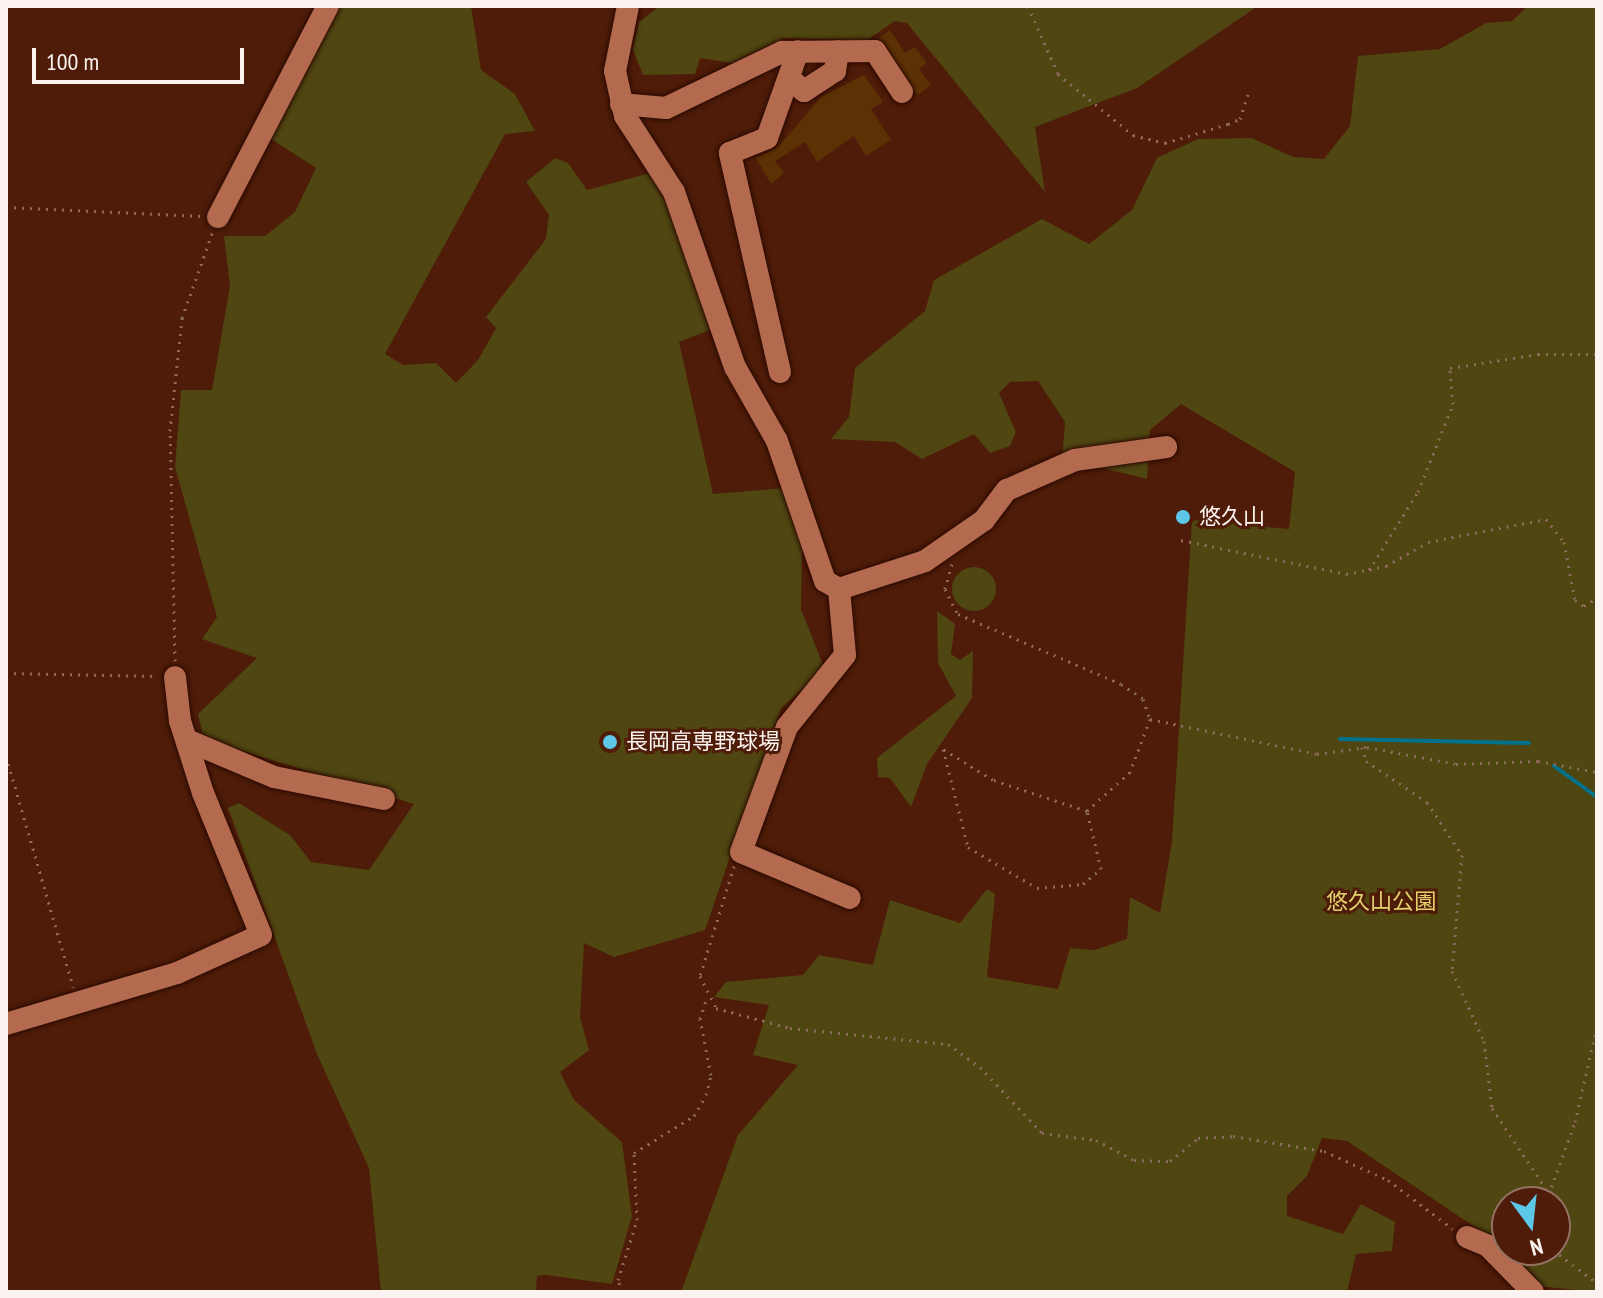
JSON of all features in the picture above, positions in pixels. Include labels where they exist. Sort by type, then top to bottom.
[{"type":"street","points":[[218,217],[328,6]]},
{"type":"street","points":[[628,6],[615,71],[621,104],[674,192],[735,367],[777,441],[810,550],[825,581],[839,589],[925,561],[1021,484],[1075,460],[1166,447]]},
{"type":"street","points":[[789,78],[804,91],[835,71],[838,51]]},
{"type":"street","points":[[621,104],[666,108],[790,52],[875,51],[902,92]]},
{"type":"street","points":[[780,372],[730,153],[767,138],[789,78],[790,52]]},
{"type":"street","points":[[839,589],[845,655],[787,727],[741,852],[850,898]]},
{"type":"street","points":[[6,1024],[76,999],[177,973],[261,935],[189,741],[175,677]]},
{"type":"street","points":[[189,741],[274,777],[384,799]]},
{"type":"street","points":[[1467,1237],[1488,1246],[1533,1292]]},
{"type":"path","points":[[1028,6],[1058,74],[1133,135],[1165,143],[1228,124],[1240,119],[1248,94]]},
{"type":"path","points":[[6,207],[218,217],[182,318],[170,431],[175,677],[6,673]]},
{"type":"path","points":[[1367,573],[1418,492],[1453,404],[1450,368],[1558,352],[1597,354]]},
{"type":"path","points":[[1181,540],[1330,573],[1367,573],[1428,542],[1546,519],[1564,542],[1575,600],[1584,606],[1597,598]]},
{"type":"path","points":[[954,560],[945,589],[958,614],[1092,668],[1143,699],[1150,719],[1130,772],[1087,811]]},
{"type":"path","points":[[1150,719],[1317,754],[1362,747],[1456,764],[1538,761],[1597,772]]},
{"type":"path","points":[[1362,747],[1366,761],[1427,802],[1462,855],[1452,971],[1484,1041],[1492,1108],[1544,1186]]},
{"type":"path","points":[[949,748],[993,780],[1087,811],[1101,869],[1083,884],[1037,888],[968,847],[940,753],[949,748]]},
{"type":"path","points":[[6,756],[76,999]]},
{"type":"path","points":[[622,1292],[618,1280],[637,1220],[634,1153],[694,1116],[706,1095],[711,1075],[700,1019],[706,1000],[700,976],[708,933],[741,852]]},
{"type":"path","points":[[706,1000],[790,1028],[948,1044],[980,1067],[1042,1133],[1096,1140],[1134,1160],[1170,1161],[1198,1138],[1233,1136],[1324,1151],[1388,1180],[1467,1237]]},
{"type":"path","points":[[1547,1186],[1575,1122],[1597,1026]]},
{"type":"path","points":[[1571,1264],[1597,1283]]},
{"type":"green space","points":[[334,6],[471,6],[481,70],[515,94],[535,131],[505,134],[385,354],[403,365],[436,363],[456,383],[478,360],[496,328],[486,317],[546,239],[549,215],[526,182],[555,158],[568,163],[587,190],[658,171],[712,329],[679,342],[713,494],[785,488],[802,547],[801,609],[825,670],[781,708],[705,930],[614,957],[584,943],[580,1017],[589,1050],[560,1072],[574,1100],[622,1142],[632,1216],[612,1284],[546,1275],[537,1276],[536,1292],[381,1292],[369,1168],[317,1054],[228,808],[239,803],[290,835],[311,862],[369,870],[414,804],[204,739],[198,714],[257,658],[202,639],[217,617],[175,467],[181,390],[212,390],[230,286],[224,236],[265,236],[295,212],[316,168],[265,135]]},
{"type":"green space","points":[[660,6],[1258,6],[1137,88],[1035,127],[1045,192],[907,23],[895,21],[867,40],[784,38],[732,63],[700,58],[695,74],[643,75],[633,50],[639,22]]},
{"type":"green space","name":"悠久山公園","points":[[1528,6],[1597,6],[1597,1292],[1537,1286],[1519,1266],[1571,1266],[1571,1186],[1491,1186],[1491,1238],[1347,1141],[1322,1138],[1307,1176],[1287,1196],[1287,1216],[1343,1234],[1361,1204],[1395,1222],[1392,1251],[1356,1254],[1347,1292],[681,1292],[738,1135],[798,1065],[753,1055],[769,1005],[714,997],[726,982],[803,975],[819,955],[873,965],[890,900],[960,923],[987,889],[995,894],[987,977],[1058,989],[1070,948],[1095,950],[1127,939],[1130,897],[1160,913],[1172,841],[1192,520],[1289,529],[1295,472],[1181,404],[1150,430],[1147,479],[1062,458],[1065,422],[1038,381],[1010,382],[999,393],[1016,432],[1010,446],[990,453],[974,434],[922,459],[895,442],[831,439],[849,417],[855,368],[925,311],[934,280],[1042,219],[1089,244],[1132,210],[1157,158],[1198,139],[1252,138],[1293,157],[1324,159],[1350,126],[1358,56],[1440,49],[1486,23],[1512,21]]},
{"type":"green space","points":[[974,567],[990,573],[996,589],[990,605],[974,611],[958,605],[952,589],[958,573]]},
{"type":"green space","points":[[937,611],[955,624],[951,654],[960,660],[973,651],[972,698],[927,764],[911,807],[890,778],[878,777],[877,758],[956,696],[938,663]]},
{"type":"building","points":[[890,30],[905,53],[915,47],[927,63],[919,69],[931,85],[918,95],[879,38]]},
{"type":"building","points":[[864,75],[883,102],[871,109],[891,140],[866,156],[854,136],[817,162],[805,142],[775,161],[784,173],[771,184],[756,158],[777,148],[821,97]]},
{"type":"waterway","points":[[1340,739],[1529,743]]},
{"type":"waterway","points":[[1554,766],[1597,797]]},
{"type":"place","name":"悠久山","points":[[1183,517]]},
{"type":"place","name":"長岡高専野球場","points":[[610,742]]}]
